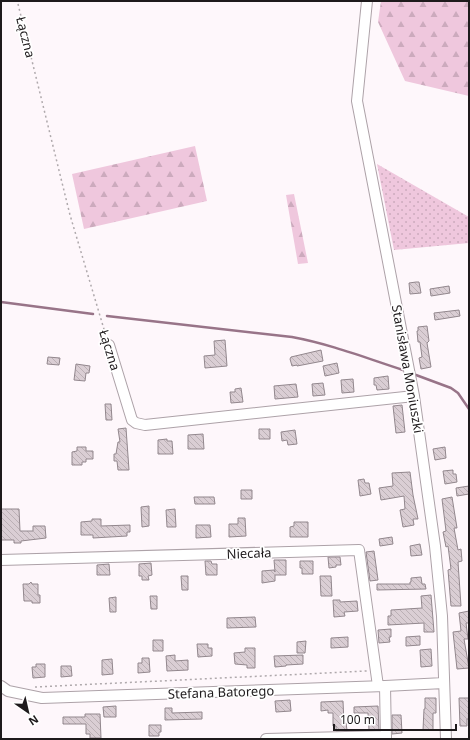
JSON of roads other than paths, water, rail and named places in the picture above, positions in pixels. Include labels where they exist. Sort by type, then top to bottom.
[{"type":"street","name":"Stanisława Moniuszki","points":[[367,1],[358,101],[414,396],[442,616],[446,739]]},
{"type":"street","name":"Łączna","points":[[109,345],[132,420],[136,423],[145,425],[414,396]]},
{"type":"street","name":"Niecała","points":[[1,560],[359,550],[380,683]]},
{"type":"street","name":"Stefana Batorego","points":[[1,686],[8,691],[42,698],[380,683],[444,683]]},
{"type":"street","points":[[266,739],[386,737],[380,683]]},
{"type":"waterway","points":[[1,302],[93,314]]},
{"type":"waterway","points":[[107,316],[292,337],[334,347],[403,370]]},
{"type":"waterway","points":[[416,375],[451,388],[458,393],[469,409]]}]
